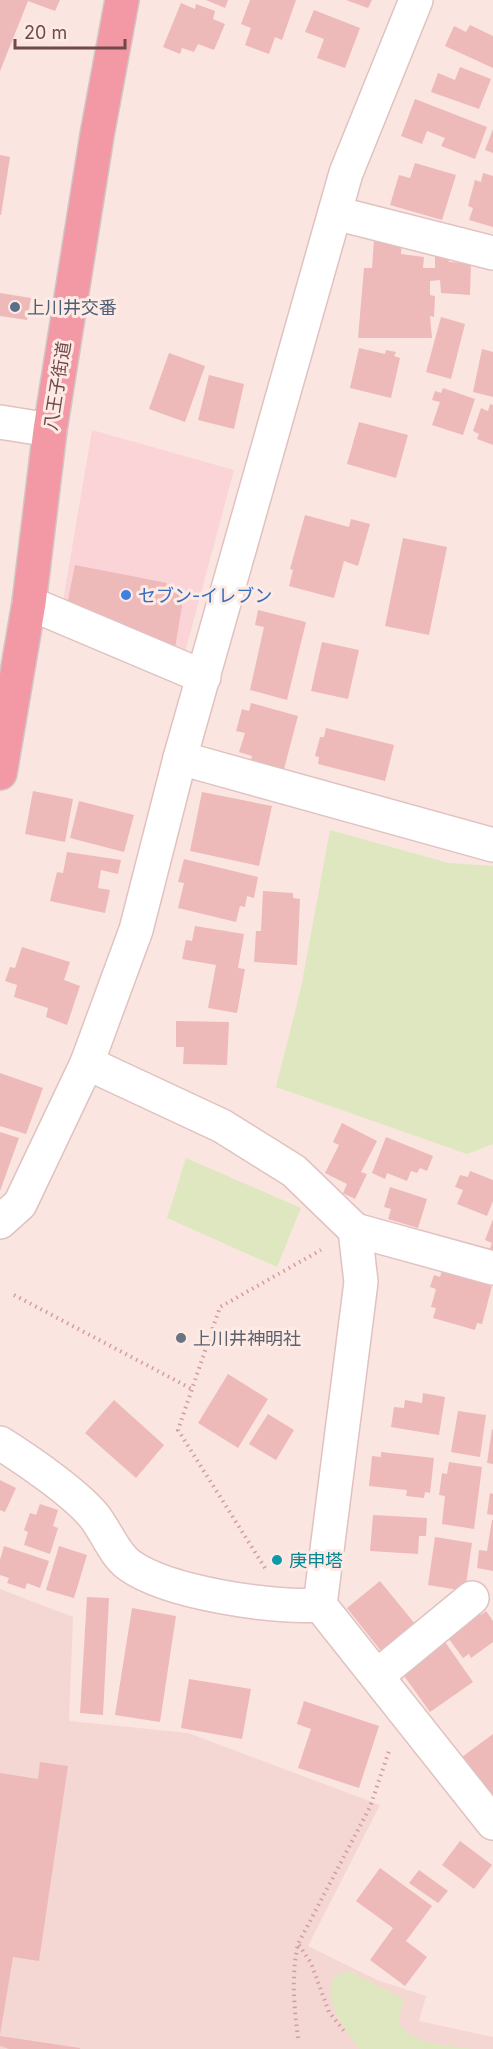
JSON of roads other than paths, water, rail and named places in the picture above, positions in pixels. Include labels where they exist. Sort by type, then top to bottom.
[{"type":"highway","name":"八王子街道","points":[[0,773],[9,665],[29,603],[50,430],[95,147],[122,0]]},
{"type":"street","points":[[0,1222],[20,1204],[87,1063],[136,930],[180,758],[346,173],[416,0]]},
{"type":"street","points":[[335,213],[493,253]]},
{"type":"street","points":[[0,422],[50,430]]},
{"type":"street","points":[[29,603],[204,677]]},
{"type":"street","points":[[180,758],[493,845]]},
{"type":"street","points":[[87,1063],[222,1126],[294,1171],[356,1239],[493,1268]]},
{"type":"street","points":[[305,1606],[361,1282],[356,1239]]},
{"type":"street","points":[[0,1443],[28,1461],[93,1515],[128,1564],[171,1586],[305,1606],[377,1676],[493,1823]]},
{"type":"street","points":[[377,1676],[472,1598]]},
{"type":"place","name":"上川井交番","points":[[15,307]]},
{"type":"place","name":"セブン-イレブン","points":[[126,595]]},
{"type":"place","name":"上川井神明社","points":[[181,1338]]},
{"type":"place","name":"庚申塔","points":[[277,1560]]}]
